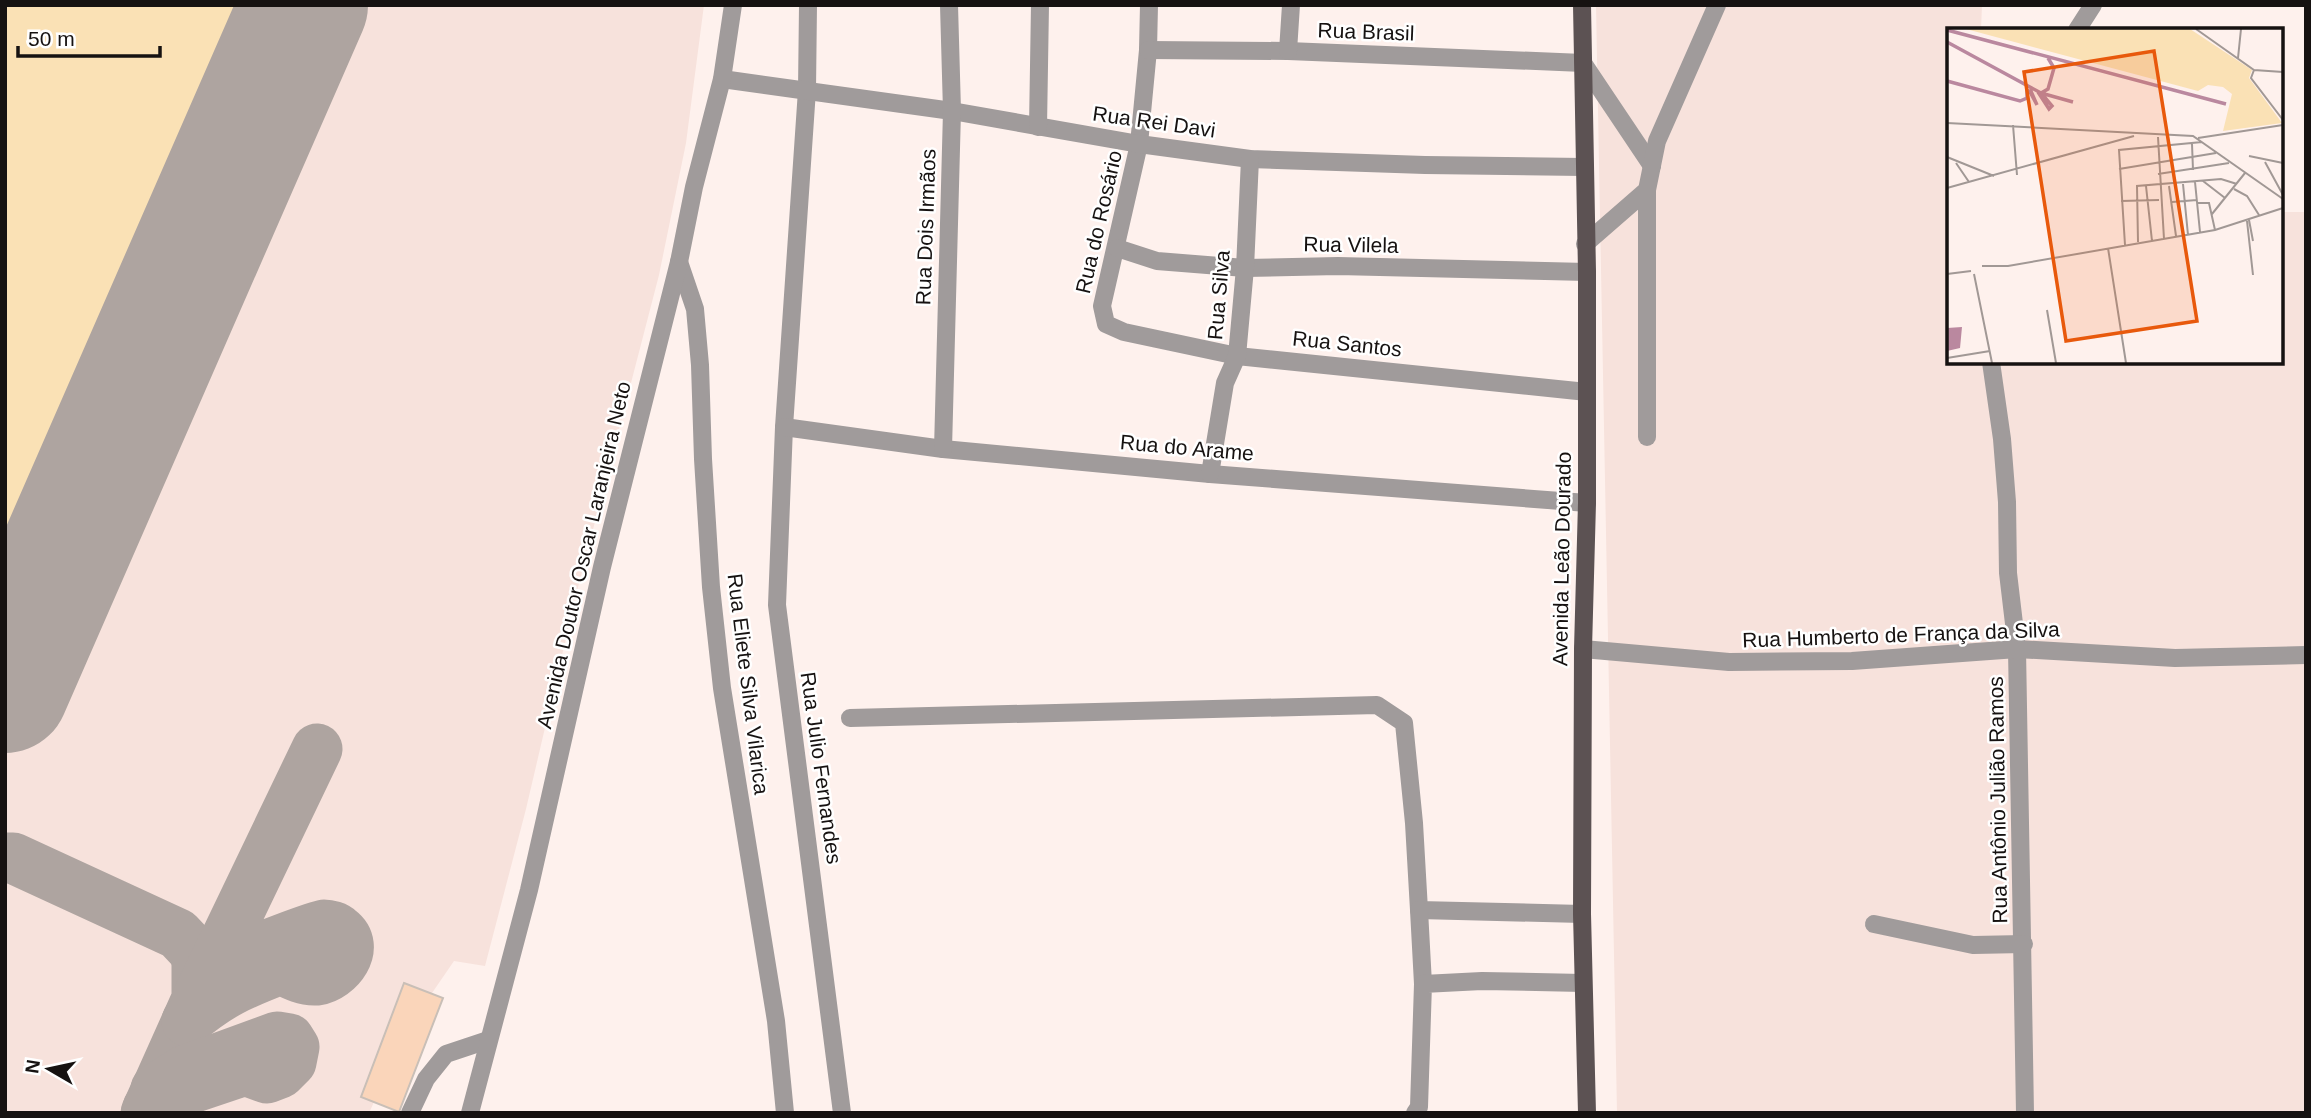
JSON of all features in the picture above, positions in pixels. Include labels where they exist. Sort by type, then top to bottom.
[{"type":"main road","name":"Avenida Leão Dourado","points":[[1582,5],[1587,272],[1582,914],[1587,1113]]},
{"type":"street","name":"Avenida Doutor Oscar Laranjeira Neto","points":[[470,1113],[529,890],[602,567],[679,262],[694,187],[722,79],[733,5]]},
{"type":"street","name":"Rua Julio Fernandes","points":[[808,5],[807,90],[783,427],[777,605],[842,1113]]},
{"type":"street","name":"Rua Dois Irmãos","points":[[943,450],[952,111],[949,5]]},
{"type":"street","points":[[1038,127],[1040,5]]},
{"type":"street","name":"Rua do Rosário","points":[[1106,324],[1102,306],[1139,144],[1148,50],[1149,5]]},
{"type":"street","points":[[1288,51],[1291,5]]},
{"type":"street","points":[[1647,437],[1647,190],[1657,141],[1717,5]]},
{"type":"street","points":[[2078,28],[2093,5]]},
{"type":"street","name":"Rua Brasil","points":[[1148,50],[1288,51],[1583,63]]},
{"type":"street","points":[[1583,63],[1652,166]]},
{"type":"street","name":"Rua Rei Davi","points":[[722,79],[952,111],[1139,144],[1250,159],[1584,167]]},
{"type":"street","name":"Rua Silva","points":[[1210,474],[1225,383],[1237,356],[1245,268],[1250,159]]},
{"type":"street","points":[[1585,244],[1647,190]]},
{"type":"street","name":"Rua Vilela","points":[[1116,248],[1157,261],[1245,268],[1338,266],[1587,272]]},
{"type":"street","name":"Rua Eliete Silva Vilarica","points":[[679,262],[695,309],[711,587],[722,688],[776,1021],[785,1113]]},
{"type":"street","name":"Rua Santos","points":[[1106,324],[1124,332],[1237,356],[1587,392]]},
{"type":"street","name":"Rua Antônio Julião Ramos","points":[[1991,364],[2002,439],[2007,502],[2008,573],[2017,649],[2025,1113]]},
{"type":"street","name":"Rua do Arame","points":[[783,427],[943,450],[1587,503]]},
{"type":"street","name":"Rua Humberto de França da Silva","points":[[1583,649],[1729,662],[1852,661],[2017,649],[2175,658],[2306,656]]},
{"type":"street","points":[[850,718],[1377,705],[1404,723],[1414,823],[1423,985],[1419,1107],[1415,1113]]},
{"type":"street","points":[[1419,910],[1582,914]]},
{"type":"street","points":[[1874,924],[1973,945],[2024,944]]},
{"type":"street","points":[[1423,985],[1482,981],[1583,983]]},
{"type":"street","points":[[410,1113],[426,1079],[446,1054],[488,1040]]},
{"type":"shaded area","points":[[5,5],[704,5],[686,143],[659,275],[577,591],[526,809],[485,966],[454,961],[432,993],[443,998],[399,1112],[374,1102],[369,1113],[5,1113]]},
{"type":"shaded area","points":[[5,5],[252,5],[5,571]]},
{"type":"shaded area","points":[[1596,5],[1982,5],[1981,28],[1947,28],[1947,364],[2283,364],[2283,212],[2306,212],[2306,1113],[1617,1113]]},
{"type":"building","points":[[404,983],[443,998],[399,1112],[361,1097]]},
{"type":"taxiway","points":[[187,1021],[232,990],[281,969],[303,979],[325,978],[339,967],[348,953],[346,937],[339,930],[324,925],[318,926],[239,957],[216,976],[197,999],[317,749]]},
{"type":"taxiway","points":[[5,858],[13,858],[178,934],[194,951],[197,962],[197,999],[146,1113]]},
{"type":"taxiway","points":[[148,1108],[168,1096],[245,1070],[267,1078],[280,1073],[291,1062],[294,1047],[289,1039],[277,1037],[184,1071],[156,1089]]},
{"type":"runway","points":[[5,689],[304,5]]}]
